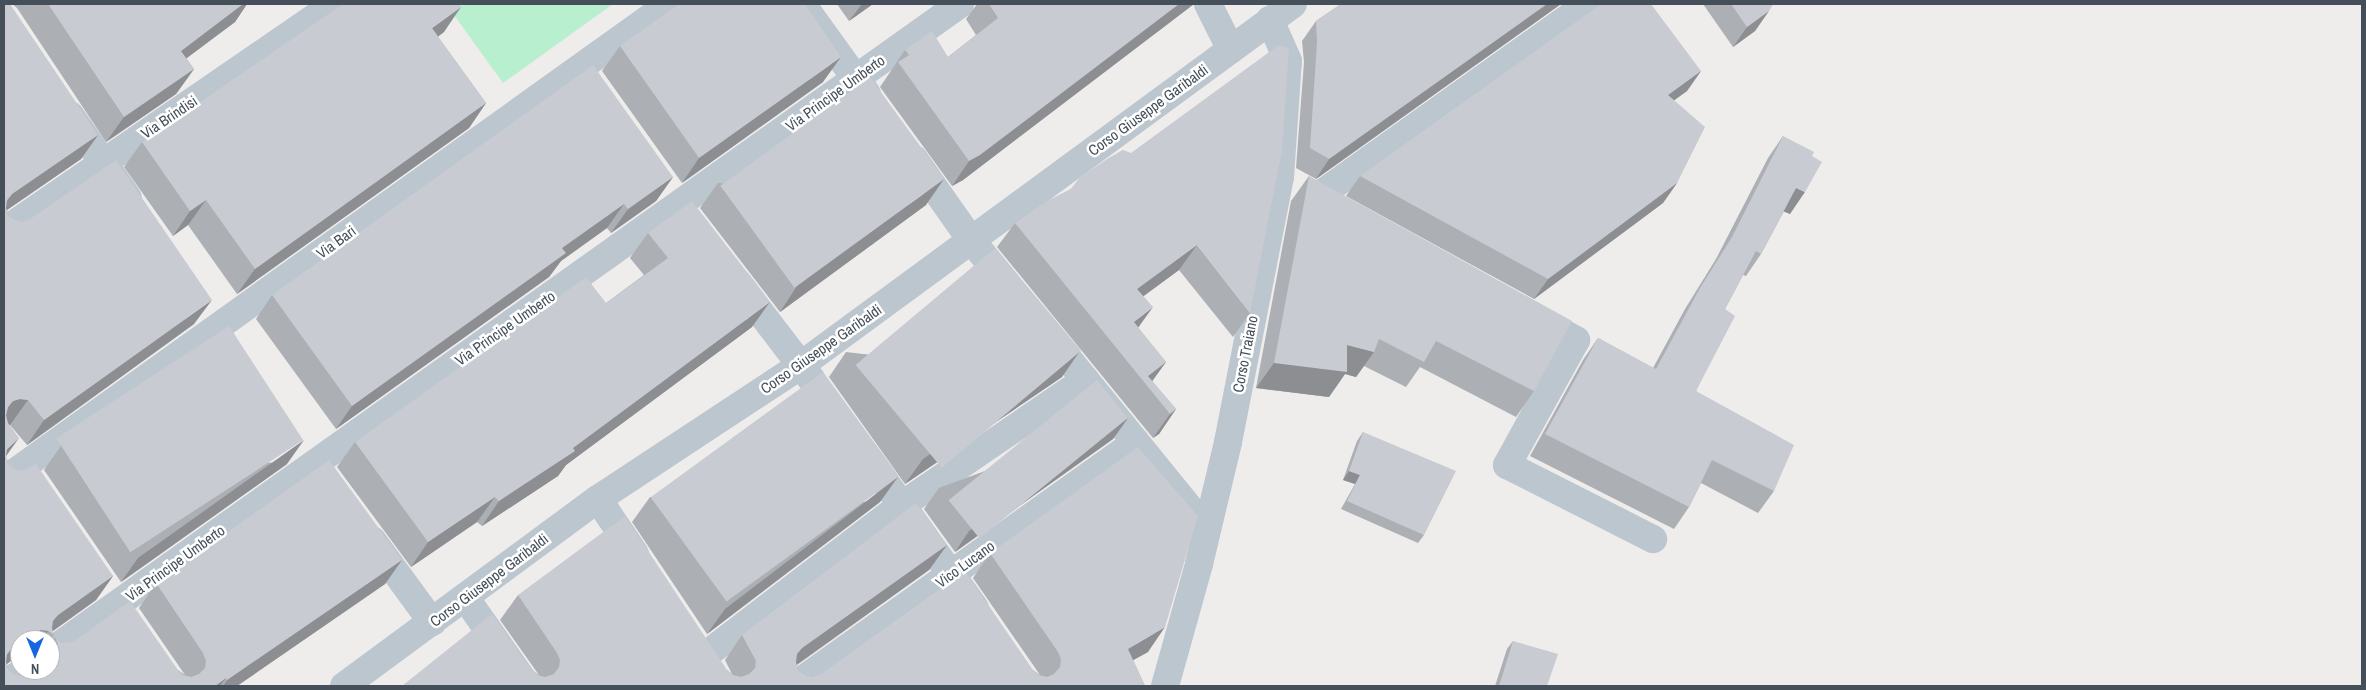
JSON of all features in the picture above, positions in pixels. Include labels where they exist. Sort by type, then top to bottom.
[{"type":"street","name":"Via Brindisi","points":[[4,231],[334,4]]},
{"type":"street","name":"Via Bari","points":[[12,464],[220,325],[669,4]]},
{"type":"street","points":[[802,4],[879,111]]},
{"type":"street","name":"Via Principe Umberto","points":[[60,645],[960,4]]},
{"type":"street","points":[[1208,4],[1231,50]]},
{"type":"street","name":"Corso Giuseppe Garibaldi","points":[[344,686],[598,499],[801,365],[1293,4]]},
{"type":"street","points":[[1317,197],[1588,4]]},
{"type":"street","name":"Corso Traiano","points":[[1162,685],[1207,529],[1228,442],[1280,177],[1288,61],[1270,20]]},
{"type":"street","points":[[580,67],[597,92]]},
{"type":"street","points":[[58,98],[141,217]]},
{"type":"street","points":[[896,135],[972,240],[1207,529]]},
{"type":"street","points":[[1280,177],[1343,211]]},
{"type":"street","points":[[661,181],[696,228]]},
{"type":"street","points":[[725,266],[829,404]]},
{"type":"street","points":[[203,302],[237,350]]},
{"type":"street","points":[[1515,307],[1576,340],[1507,465],[1653,540]]},
{"type":"street","points":[[704,659],[902,505],[1085,380]]},
{"type":"street","points":[[852,435],[990,630]]},
{"type":"street","points":[[298,439],[333,487]]},
{"type":"street","name":"Vico Lucano","points":[[794,686],[1136,442]]},
{"type":"street","points":[[12,464],[39,491]]},
{"type":"street","points":[[598,499],[648,574]]},
{"type":"street","points":[[356,518],[432,622]]},
{"type":"street","points":[[100,580],[133,629]]},
{"type":"street","points":[[466,597],[526,686]]},
{"type":"green space","points":[[446,4],[613,4],[503,83]]},
{"type":"building","points":[[4,4],[10,4],[98,135],[12,194],[7,200],[6,208],[8,215],[15,220],[23,222],[30,219],[116,160],[212,300],[44,420],[28,400],[20,399],[13,401],[8,407],[6,415],[8,423],[19,438],[7,449],[8,464],[14,469],[22,471],[36,464],[113,576],[58,615],[53,621],[53,630],[10,630],[10,650],[7,654],[6,662],[10,671],[10,680],[60,680],[60,641],[68,643],[76,640],[130,601],[178,670],[183,675],[191,677],[199,674],[205,668],[206,661],[203,653],[156,583],[329,460],[402,560],[227,680],[226,678],[215,686],[4,686]]},
{"type":"building","points":[[48,4],[243,4],[181,51],[194,69],[124,117]]},
{"type":"building","points":[[343,4],[459,4],[461,7],[432,28],[486,103],[255,269],[206,200],[190,211],[142,142]]},
{"type":"building","points":[[679,4],[805,4],[841,57],[699,158],[620,46]]},
{"type":"building","points":[[989,4],[1179,4],[980,155],[969,161],[898,62],[909,55],[905,50],[932,31],[948,57],[998,18]]},
{"type":"building","points":[[1341,4],[1547,4],[1329,159],[1310,148],[1317,42],[1316,21]]},
{"type":"building","points":[[1601,4],[1651,4],[1701,71],[1668,95],[1705,127],[1677,183],[1548,279],[1360,176]]},
{"type":"building","points":[[1731,4],[1773,4],[1769,11],[1747,27]]},
{"type":"building","points":[[1279,45],[1289,48],[1282,150],[1250,313],[1197,245],[1137,289],[1153,307],[1134,322],[1166,362],[1148,376],[1176,409],[1170,414],[1015,223],[1047,201],[1071,189],[1080,177],[1107,159],[1123,150],[1131,153]]},
{"type":"building","points":[[593,65],[673,177],[628,209],[624,204],[562,248],[566,253],[352,406],[272,295]]},
{"type":"building","points":[[870,77],[944,179],[794,288],[720,186]]},
{"type":"building","points":[[1783,136],[1814,152],[1812,156],[1822,162],[1805,192],[1796,188],[1761,254],[1756,251],[1725,309],[1735,316],[1696,391],[1794,445],[1774,491],[1712,460],[1689,507],[1545,434],[1598,338],[1656,369],[1700,288],[1732,237]]},
{"type":"building","points":[[1309,176],[1572,321],[1534,391],[1436,341],[1424,362],[1379,339],[1374,352],[1347,345],[1347,372],[1274,363]]},
{"type":"building","points":[[692,201],[770,302],[573,448],[575,451],[499,501],[495,497],[428,542],[355,442],[586,277],[606,303],[668,258],[648,233]]},
{"type":"building","points":[[995,248],[1081,351],[942,468],[856,365]]},
{"type":"building","points":[[229,326],[303,440],[130,552],[56,438]]},
{"type":"building","points":[[823,372],[899,476],[727,602],[651,497]]},
{"type":"building","points":[[1097,380],[1128,418],[979,538],[949,500]]},
{"type":"building","points":[[1363,432],[1456,471],[1424,535],[1347,501],[1360,475],[1349,471]]},
{"type":"building","points":[[1138,447],[1198,516],[1165,627],[1128,649],[1145,686],[402,686],[492,614],[532,670],[538,675],[545,677],[554,674],[559,667],[560,660],[557,653],[518,595],[625,516],[727,670],[733,675],[741,677],[749,674],[755,668],[756,661],[742,635],[916,503],[947,545],[802,648],[797,654],[798,670],[812,677],[821,674],[965,571],[1033,670],[1039,675],[1047,677],[1054,674],[1060,667],[1061,659],[1058,652],[990,553]]},
{"type":"building","points":[[1513,641],[1558,654],[1547,686],[1499,686]]}]
